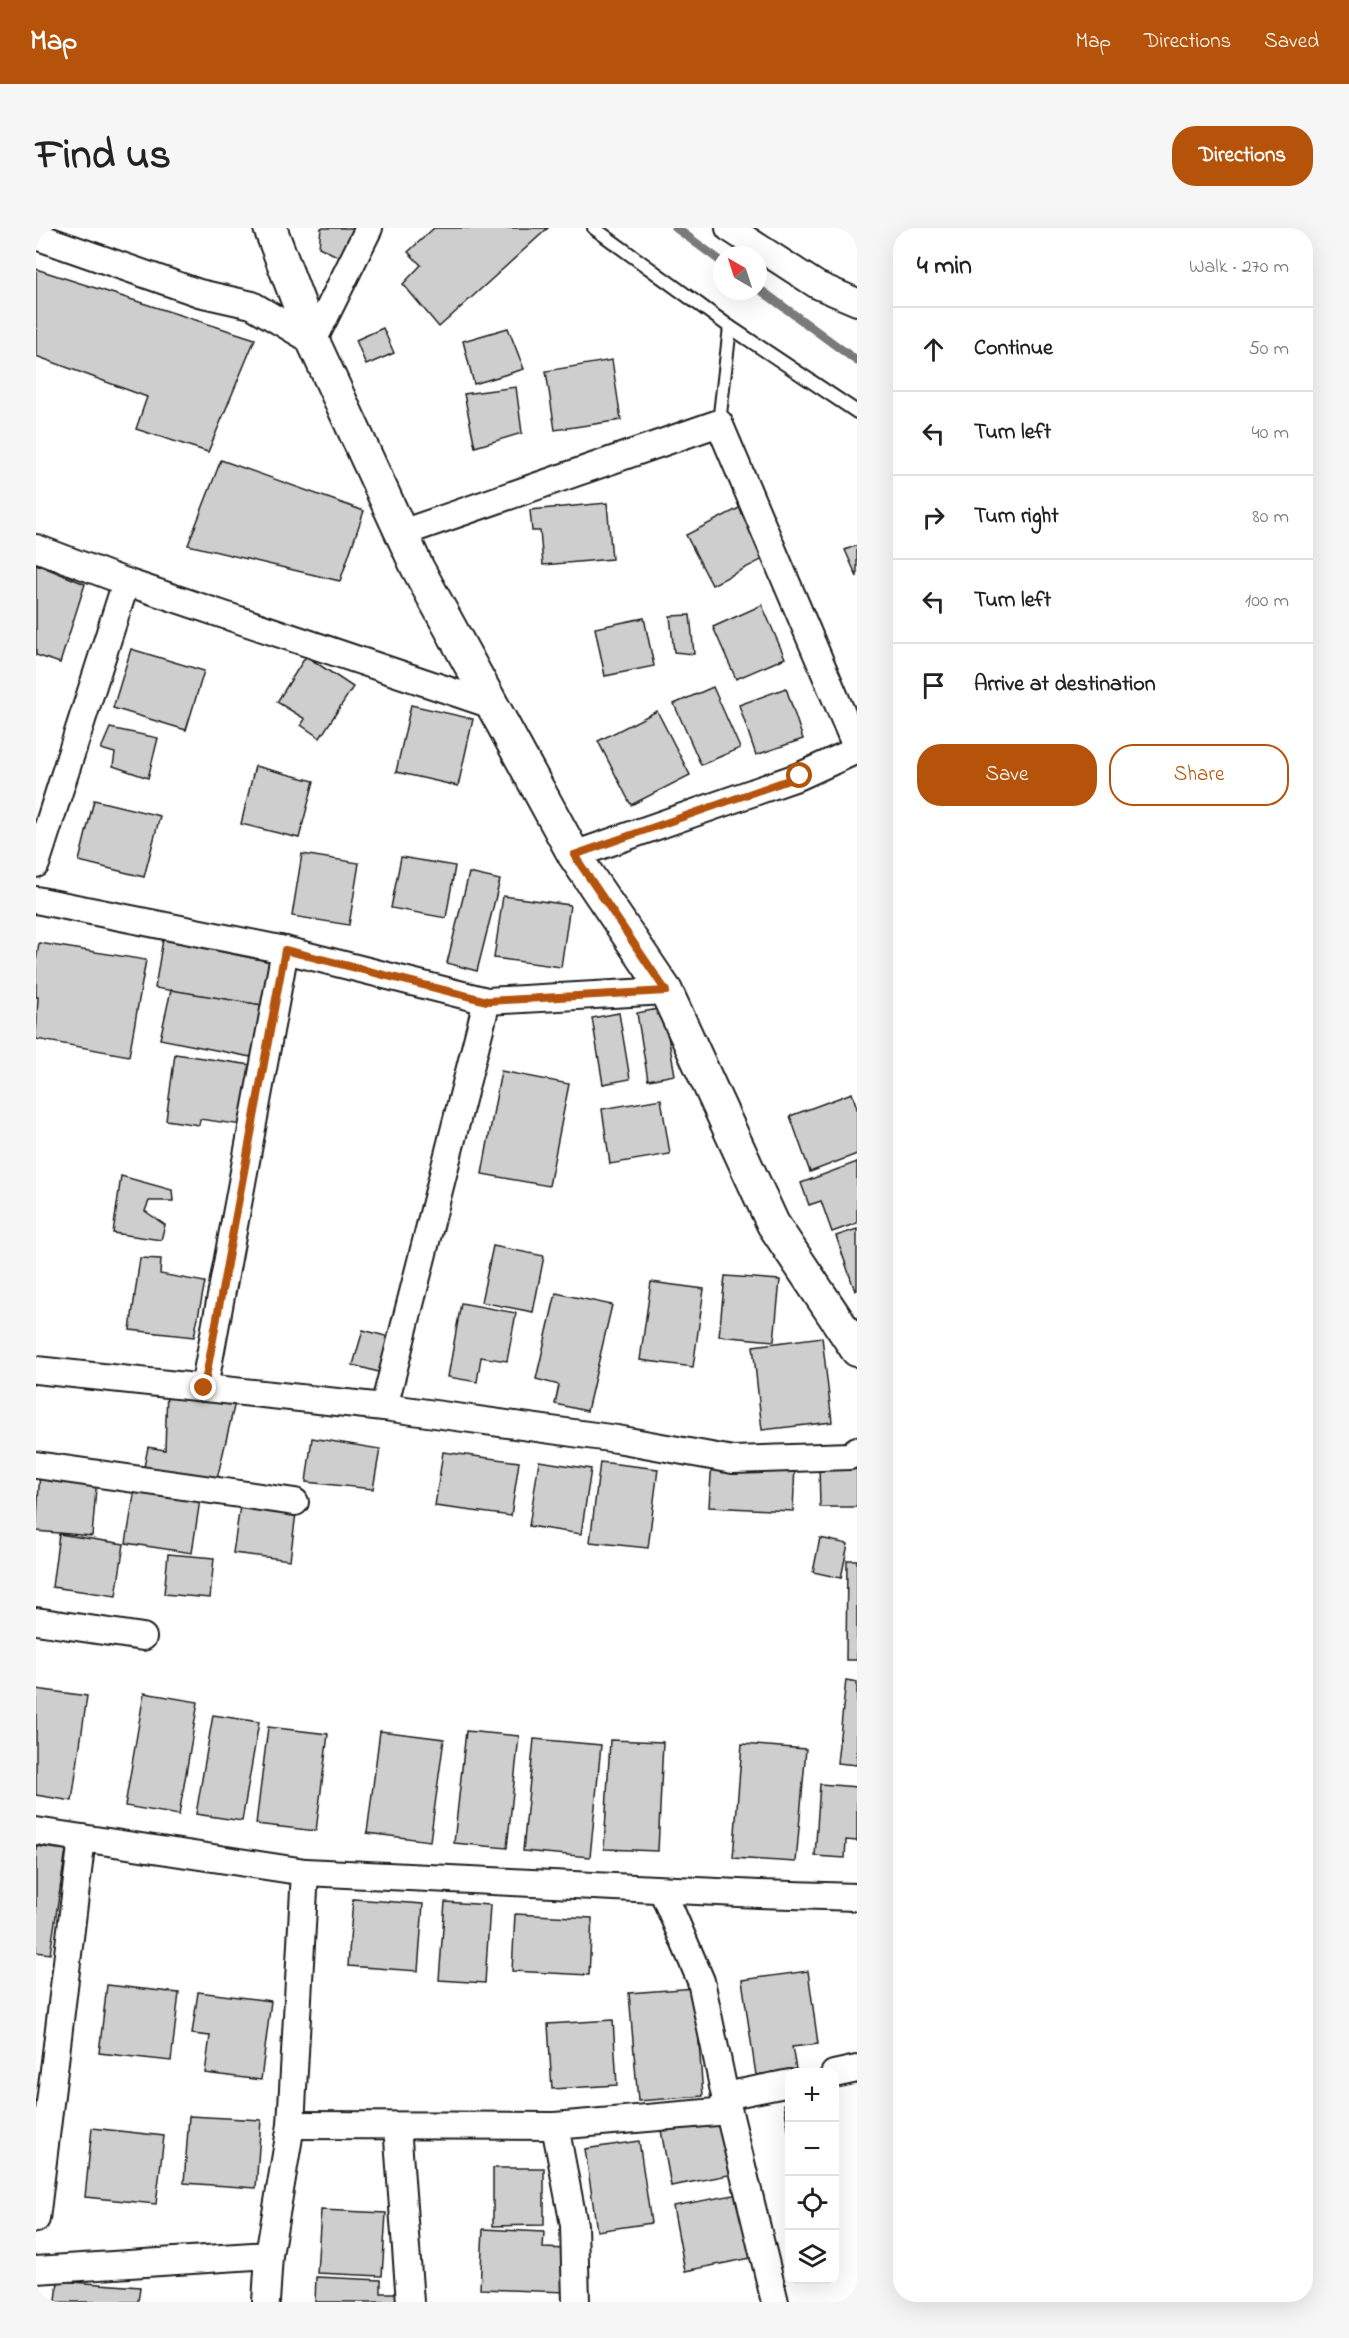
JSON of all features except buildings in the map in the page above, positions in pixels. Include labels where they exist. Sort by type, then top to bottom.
[{"type":"street","points":[[270,228],[313,341],[417,567],[574,855],[666,991],[773,1224],[857,1350]]},
{"type":"street","points":[[313,341],[369,228]]},
{"type":"street","points":[[729,228],[817,285],[857,302]]},
{"type":"street","points":[[36,236],[199,293],[252,305],[313,341]]},
{"type":"street","points":[[402,534],[719,423],[857,750],[800,776],[574,855]]},
{"type":"street","points":[[36,548],[126,582],[492,705]]},
{"type":"street","points":[[36,864],[126,582]]},
{"type":"street","points":[[36,900],[285,950],[487,1001],[666,991]]},
{"type":"street","points":[[204,1388],[285,950]]},
{"type":"street","points":[[384,1407],[487,1001]]},
{"type":"street","points":[[36,1370],[384,1407],[617,1438],[733,1460],[850,1455],[857,1450]]},
{"type":"street","points":[[36,1465],[296,1502]]},
{"type":"street","points":[[36,1621],[143,1637]]},
{"type":"street","points":[[36,1832],[305,1872],[662,1890],[857,1897]]},
{"type":"street","points":[[36,2219],[82,1838]]},
{"type":"street","points":[[266,2302],[269,2255],[291,2125],[305,1872]]},
{"type":"street","points":[[662,1890],[700,1981],[775,2302]]},
{"type":"street","points":[[839,2073],[857,2069]]},
{"type":"street","points":[[291,2125],[555,2126],[727,2104],[785,2084]]},
{"type":"street","points":[[397,2126],[410,2302]]},
{"type":"street","points":[[555,2126],[574,2225],[576,2302]]},
{"type":"street","points":[[36,2270],[269,2255]]},
{"type":"lane","points":[[594,228],[730,327],[857,412]]},
{"type":"lane","points":[[719,423],[730,327]]},
{"type":"waterway","points":[[676,228],[713,255]]},
{"type":"waterway","points":[[767,295],[857,361]]},
{"type":"route","points":[[204,1388],[285,950],[487,1001],[666,991],[574,855],[800,776]]}]
